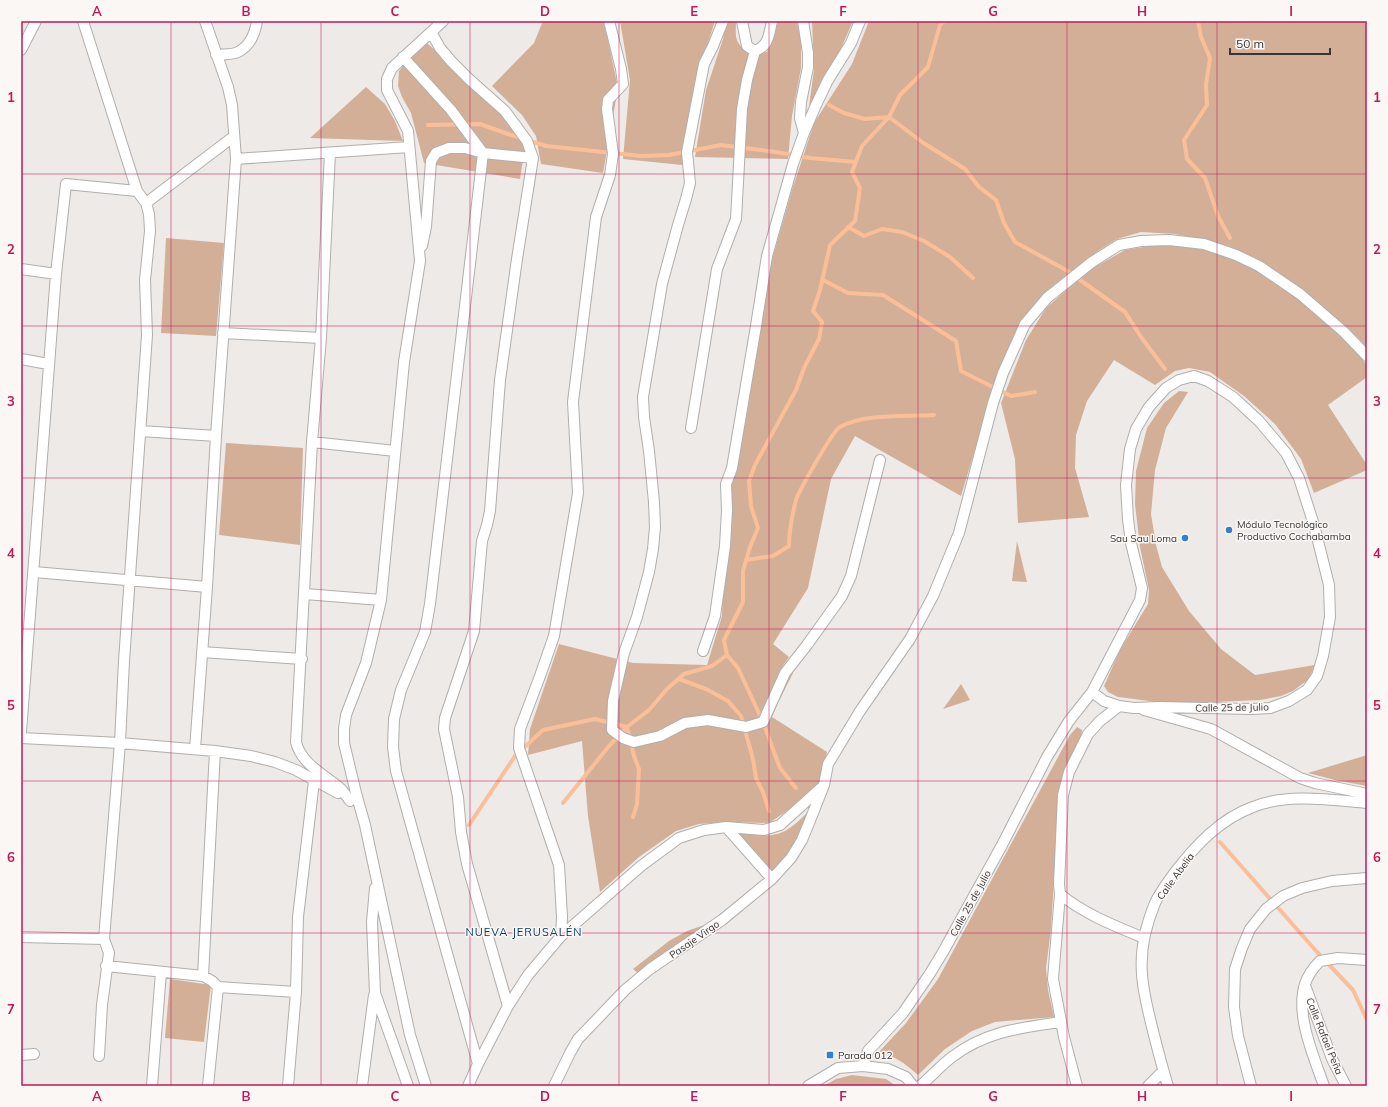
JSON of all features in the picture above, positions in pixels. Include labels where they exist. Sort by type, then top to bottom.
[{"type":"street","points":[[21,50],[36,21]]},
{"type":"street","points":[[83,21],[137,191],[146,203],[149,214],[150,231],[145,280],[147,335],[141,431],[129,581],[120,743],[104,939],[109,953],[106,966],[102,1005],[99,1056]]},
{"type":"street","points":[[195,749],[236,159],[233,138],[232,105],[228,87],[205,21]]},
{"type":"street","points":[[216,55],[237,53],[248,44],[255,33],[257,21]]},
{"type":"street","points":[[420,261],[408,131],[387,90],[387,79],[392,68],[443,21]]},
{"type":"street","points":[[561,936],[562,917],[559,865],[519,748],[520,729],[554,636],[578,493],[574,402],[596,217],[610,175],[613,154],[608,100],[623,84],[621,69],[609,21]]},
{"type":"street","points":[[723,21],[704,64],[687,152],[690,182],[662,284],[643,397],[654,502],[655,527],[653,549],[649,572],[637,617],[624,653],[612,701],[612,730],[623,738],[634,742],[660,736],[685,723],[708,720],[746,726],[763,722],[785,673],[842,596],[848,583],[859,547],[880,460]]},
{"type":"street","points":[[742,21],[747,46],[754,51]]},
{"type":"street","points":[[754,51],[761,49],[767,41],[772,21]]},
{"type":"street","points":[[803,21],[808,53],[808,67],[801,102],[800,118],[804,133]]},
{"type":"street","points":[[703,650],[715,616],[725,546],[727,510],[726,484],[732,468],[767,256],[793,164],[804,133],[828,80],[851,43],[860,21]]},
{"type":"street","points":[[431,32],[440,48],[451,61],[505,111],[527,141],[533,158],[500,380],[490,511],[482,541],[474,631],[444,718],[444,729],[458,797],[466,864],[508,1006]]},
{"type":"street","points":[[691,428],[716,269],[736,219],[742,109],[754,51]]},
{"type":"street","points":[[403,57],[451,110],[484,153],[430,604],[425,632],[400,690],[394,719],[393,747],[396,771],[478,1064]]},
{"type":"street","points":[[146,203],[233,138]]},
{"type":"street","points":[[236,159],[330,154],[409,147]]},
{"type":"street","points":[[426,1086],[410,1035],[365,825],[344,743],[344,729],[346,715],[366,663],[381,600],[404,362],[426,227],[431,161],[436,153],[449,148],[466,148],[484,153],[533,158]]},
{"type":"street","points":[[330,154],[321,338],[312,442],[302,659],[296,742],[303,757],[342,790],[365,825]]},
{"type":"street","points":[[21,732],[34,572],[48,364],[66,184],[137,191]]},
{"type":"street","name":"Pasaje Virgo","points":[[554,1086],[578,1039],[625,990],[650,969],[722,920],[772,879],[791,858],[802,840],[824,786],[828,764],[860,711],[910,639],[947,564],[959,532],[1002,373],[1025,324],[1047,298],[1092,262],[1119,245],[1141,241],[1169,240],[1204,244],[1236,255],[1258,266],[1300,294],[1344,332],[1367,356]]},
{"type":"street","points":[[21,269],[56,274]]},
{"type":"street","points":[[224,333],[321,338]]},
{"type":"street","points":[[21,360],[48,364]]},
{"type":"street","name":"Calle 25 de Julio","points":[[863,1066],[868,1051],[903,1013],[936,963],[1002,845],[1047,757],[1070,721],[1092,692],[1140,600],[1142,588],[1131,543],[1126,485],[1130,449],[1136,429],[1149,407],[1166,388],[1179,380],[1194,376],[1208,381],[1233,397],[1259,421],[1286,453],[1299,478],[1314,525],[1329,585],[1330,617],[1323,656],[1317,676],[1307,690],[1289,701],[1270,708],[1134,708],[1119,706],[1104,701],[1092,692]]},
{"type":"street","points":[[141,431],[216,436]]},
{"type":"street","points":[[312,442],[396,451]]},
{"type":"street","points":[[34,572],[207,587]]},
{"type":"street","points":[[305,594],[381,600]]},
{"type":"street","points":[[202,652],[302,659]]},
{"type":"street","points":[[1077,1086],[1061,1022],[1053,979],[1063,795],[1069,772],[1088,734],[1100,721],[1119,706]]},
{"type":"street","points":[[1134,708],[1211,729],[1300,778],[1314,783],[1367,794]]},
{"type":"street","points":[[21,738],[215,750],[251,756],[275,762],[296,770],[350,801]]},
{"type":"street","points":[[203,976],[215,750]]},
{"type":"street","points":[[288,1086],[296,992],[298,917],[314,780]]},
{"type":"street","points":[[468,1086],[508,1006],[528,975],[561,936],[641,866],[679,838],[704,830],[726,827],[764,830],[780,825],[824,786]]},
{"type":"street","name":"Calle Abelia","points":[[1168,1086],[1148,1010],[1142,974],[1144,938],[1156,902],[1165,885],[1188,856],[1214,829],[1253,806],[1278,800],[1315,798],[1367,803]]},
{"type":"street","points":[[726,827],[772,879]]},
{"type":"street","points":[[362,1086],[375,993],[372,922],[376,877]]},
{"type":"street","points":[[1251,1086],[1238,1036],[1234,1007],[1235,969],[1250,929],[1266,909],[1283,896],[1302,888],[1332,881],[1367,878]]},
{"type":"street","points":[[1059,889],[1073,905],[1144,938]]},
{"type":"street","points":[[21,937],[104,939]]},
{"type":"street","points":[[1324,1086],[1309,1039],[1302,1006],[1305,985],[1310,972],[1320,961],[1338,958],[1367,960]]},
{"type":"street","points":[[106,966],[203,976],[218,987],[296,992]]},
{"type":"street","points":[[152,1086],[161,972]]},
{"type":"street","name":"Calle Rafael Peña","points":[[1305,985],[1316,1019],[1332,1059],[1346,1086]]},
{"type":"street","points":[[208,1086],[218,987]]},
{"type":"street","points":[[375,993],[408,1086]]},
{"type":"street","points":[[920,1086],[951,1058],[965,1048],[987,1036],[1007,1030],[1061,1022]]},
{"type":"street","points":[[21,1055],[34,1054]]},
{"type":"street","points":[[808,1086],[838,1068],[863,1066],[888,1070],[906,1077],[913,1086]]},
{"type":"street","points":[[1148,1086],[1163,1071]]},
{"type":"shaded area","points":[[543,21],[604,21],[618,88],[603,173],[541,164],[536,136],[522,115],[492,86],[534,43]]},
{"type":"shaded area","points":[[620,21],[715,21],[697,77],[682,165],[623,159],[630,80]]},
{"type":"shaded area","points":[[726,21],[736,21],[736,38],[742,47],[754,52],[767,52],[774,37],[778,21],[797,21],[801,42],[801,68],[792,116],[788,159],[695,157],[706,90],[723,39]]},
{"type":"shaded area","points":[[812,21],[853,21],[832,69],[809,106],[814,70]]},
{"type":"shaded area","points":[[869,21],[1367,21],[1367,347],[1341,322],[1306,294],[1258,260],[1229,246],[1175,234],[1141,232],[1117,239],[1098,251],[1045,292],[1021,320],[996,380],[961,496],[855,436],[831,479],[808,588],[773,644],[789,657],[782,667],[793,673],[772,717],[827,752],[820,783],[787,811],[769,823],[725,822],[699,824],[676,831],[639,857],[600,892],[588,816],[582,741],[528,755],[530,729],[559,644],[633,663],[707,665],[722,616],[723,568],[729,496],[768,274],[792,190],[814,123],[852,64]]},
{"type":"shaded area","points":[[427,43],[502,112],[516,129],[525,147],[520,179],[424,163],[411,113],[398,86],[399,71],[414,53]]},
{"type":"shaded area","points":[[366,87],[385,104],[395,121],[403,141],[310,138]]},
{"type":"shaded area","points":[[166,238],[224,243],[216,336],[161,333]]},
{"type":"shaded area","points":[[1162,244],[1212,251],[1248,265],[1289,291],[1337,331],[1367,365],[1367,377],[1328,405],[1367,465],[1367,470],[1314,493],[1301,459],[1275,424],[1244,396],[1210,372],[1189,368],[1175,371],[1155,385],[1114,360],[1087,401],[1076,435],[1075,468],[1089,517],[1018,523],[1015,459],[1001,403],[1026,340],[1046,308],[1088,271],[1125,250]]},
{"type":"shaded area","points":[[1179,391],[1188,392],[1166,428],[1155,470],[1151,514],[1156,545],[1162,567],[1189,611],[1221,649],[1255,675],[1315,665],[1309,679],[1293,691],[1281,696],[1260,700],[1173,704],[1118,697],[1108,692],[1104,686],[1120,650],[1148,604],[1149,590],[1140,547],[1135,504],[1136,471],[1147,428],[1164,403]]},
{"type":"shaded area","points":[[226,443],[303,448],[300,545],[219,535]]},
{"type":"shaded area","points":[[1017,541],[1027,582],[1012,581]]},
{"type":"shaded area","points":[[961,684],[970,700],[943,709]]},
{"type":"shaded area","points":[[1077,727],[1082,730],[1081,738],[1066,768],[1058,791],[1051,929],[1046,968],[1048,990],[1054,1017],[995,1022],[972,1031],[945,1049],[918,1075],[900,1061],[890,1056],[878,1053],[906,1023],[938,979],[1070,735]]},
{"type":"shaded area","points":[[1367,754],[1367,786],[1308,773],[1364,756]]},
{"type":"shaded area","points":[[810,810],[789,854],[771,872],[739,834],[779,834],[793,826]]},
{"type":"shaded area","points":[[710,923],[638,973],[633,969],[669,941],[687,931]]},
{"type":"shaded area","points":[[170,979],[211,985],[204,1042],[165,1038]]},
{"type":"shaded area","points":[[852,1075],[886,1079],[896,1086],[824,1086],[836,1079]]},
{"type":"waterway","points":[[796,788],[780,768],[763,722],[738,668],[727,655],[724,640],[743,602],[743,571],[750,547],[758,528],[751,506],[749,481],[755,465],[796,390],[804,368],[819,339],[822,322],[813,311],[820,290],[830,245],[855,221],[860,188],[852,172],[862,146],[889,117],[900,95],[928,67],[940,25],[944,21]]},
{"type":"waterway","points":[[1198,21],[1201,37],[1210,58],[1206,85],[1207,105],[1184,140],[1187,159],[1205,178],[1218,216],[1230,238]]},
{"type":"waterway","points":[[829,105],[844,113],[865,119],[889,117],[922,142],[965,169],[979,187],[996,200],[1004,223],[1015,242],[1066,270],[1125,312],[1141,337],[1165,369]]},
{"type":"waterway","points":[[428,125],[480,124],[546,146],[641,156],[669,155],[721,145],[810,158],[856,162]]},
{"type":"waterway","points":[[848,227],[864,236],[882,229],[902,232],[924,241],[950,257],[973,278]]},
{"type":"waterway","points":[[823,280],[848,293],[883,295],[956,341],[961,371],[1011,396],[1035,392]]},
{"type":"waterway","points":[[746,560],[773,556],[789,546],[791,523],[798,494],[824,449],[840,427],[862,420],[886,416],[934,415]]},
{"type":"waterway","points":[[469,825],[515,756],[543,730],[595,719],[627,727],[649,710],[667,689],[684,674],[712,666],[727,655]]},
{"type":"waterway","points":[[679,679],[706,689],[728,701],[741,716],[753,759],[756,778],[763,792],[769,811]]},
{"type":"waterway","points":[[627,727],[634,756],[639,769],[637,804],[633,817]]},
{"type":"waterway","points":[[563,803],[609,746],[627,727]]},
{"type":"waterway","points":[[1220,842],[1317,952],[1353,990],[1367,1020]]},
{"type":"place","name":"Módulo Tecnológico Productivo Cochabamba","points":[[1229,530]]},
{"type":"place","name":"Sau Sau Loma","points":[[1185,538]]},
{"type":"place","name":"Parada 012","points":[[830,1055]]},
{"type":"district","name":"NUEVA JERUSALÉN","points":[[524,932]]}]
